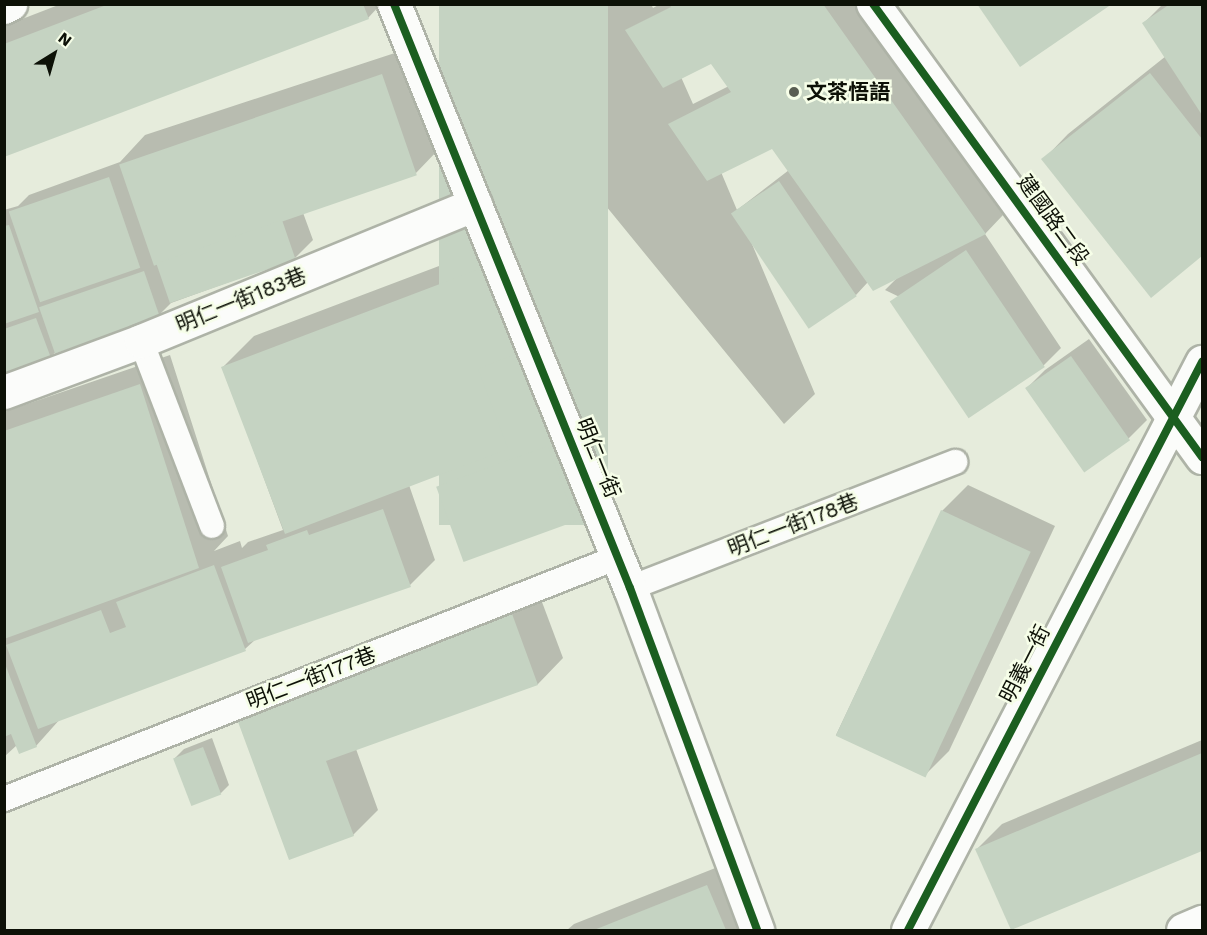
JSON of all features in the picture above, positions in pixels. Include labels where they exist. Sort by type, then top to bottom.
[{"type":"street","points":[[4,7],[10,4]]},
{"type":"street","name":"明仁一街","points":[[394,4],[618,557],[757,930]]},
{"type":"street","name":"建國路二段","points":[[873,4],[1174,414],[1203,458]]},
{"type":"street","name":"明仁一街183巷","points":[[4,392],[141,341],[475,204]]},
{"type":"street","name":"明義一街","points":[[908,930],[1203,362]]},
{"type":"street","points":[[1183,930],[1203,922]]},
{"type":"lane","points":[[141,341],[212,526]]},
{"type":"lane","name":"明仁一街178巷","points":[[630,588],[955,462]]},
{"type":"lane","name":"明仁一街177巷","points":[[4,799],[618,557]]},
{"type":"building","points":[[109,4],[363,4],[369,19],[4,157],[4,44]]},
{"type":"building","points":[[439,4],[608,4],[608,525],[439,525]]},
{"type":"building","points":[[669,4],[823,4],[986,234],[873,291],[772,149],[707,181],[668,124],[731,92],[711,64],[663,88],[625,30],[671,7]]},
{"type":"building","points":[[977,4],[1112,4],[1020,67]]},
{"type":"building","points":[[1170,4],[1202,4],[1202,115],[1142,23]]},
{"type":"building","points":[[1150,73],[1202,139],[1202,256],[1151,298],[1041,159]]},
{"type":"building","points":[[382,74],[417,175],[154,266],[119,165]]},
{"type":"building","points":[[109,177],[140,268],[40,302],[9,212]]},
{"type":"building","points":[[779,181],[857,296],[809,329],[731,213]]},
{"type":"building","points":[[282,220],[296,260],[170,303],[156,263]]},
{"type":"building","points":[[9,225],[39,312],[4,324],[4,226]]},
{"type":"building","points":[[966,250],[1045,367],[969,418],[890,301]]},
{"type":"building","points":[[482,268],[516,354],[478,369],[508,449],[285,534],[221,367]]},
{"type":"building","points":[[144,271],[160,317],[55,353],[39,307]]},
{"type":"building","points":[[36,318],[51,358],[4,376],[4,329]]},
{"type":"building","points":[[1071,356],[1130,440],[1084,472],[1025,388]]},
{"type":"building","points":[[140,384],[199,568],[4,639],[4,431]]},
{"type":"building","points":[[548,446],[575,521],[464,562],[436,487]]},
{"type":"building","points":[[383,509],[411,587],[248,643],[221,567],[268,550],[266,545],[307,530],[309,535]]},
{"type":"building","points":[[941,510],[1031,552],[925,778],[836,736]]},
{"type":"building","points":[[214,565],[246,651],[38,729],[6,645],[101,610],[110,633],[126,627],[116,602]]},
{"type":"building","points":[[511,611],[538,685],[326,761],[354,836],[289,860],[234,711]]},
{"type":"building","points":[[5,664],[37,747],[19,754],[11,734],[4,737]]},
{"type":"building","points":[[203,747],[221,795],[191,806],[173,758]]},
{"type":"building","points":[[1202,753],[1202,851],[1011,930],[975,849]]},
{"type":"building","points":[[707,885],[726,930],[594,930]]},
{"type":"cycle path","points":[[394,4],[630,588],[757,930]]},
{"type":"cycle path","points":[[873,4],[1202,457]]},
{"type":"cycle path","points":[[908,930],[1202,362]]},
{"type":"place","name":"文茶悟語","points":[[794,92]]}]
